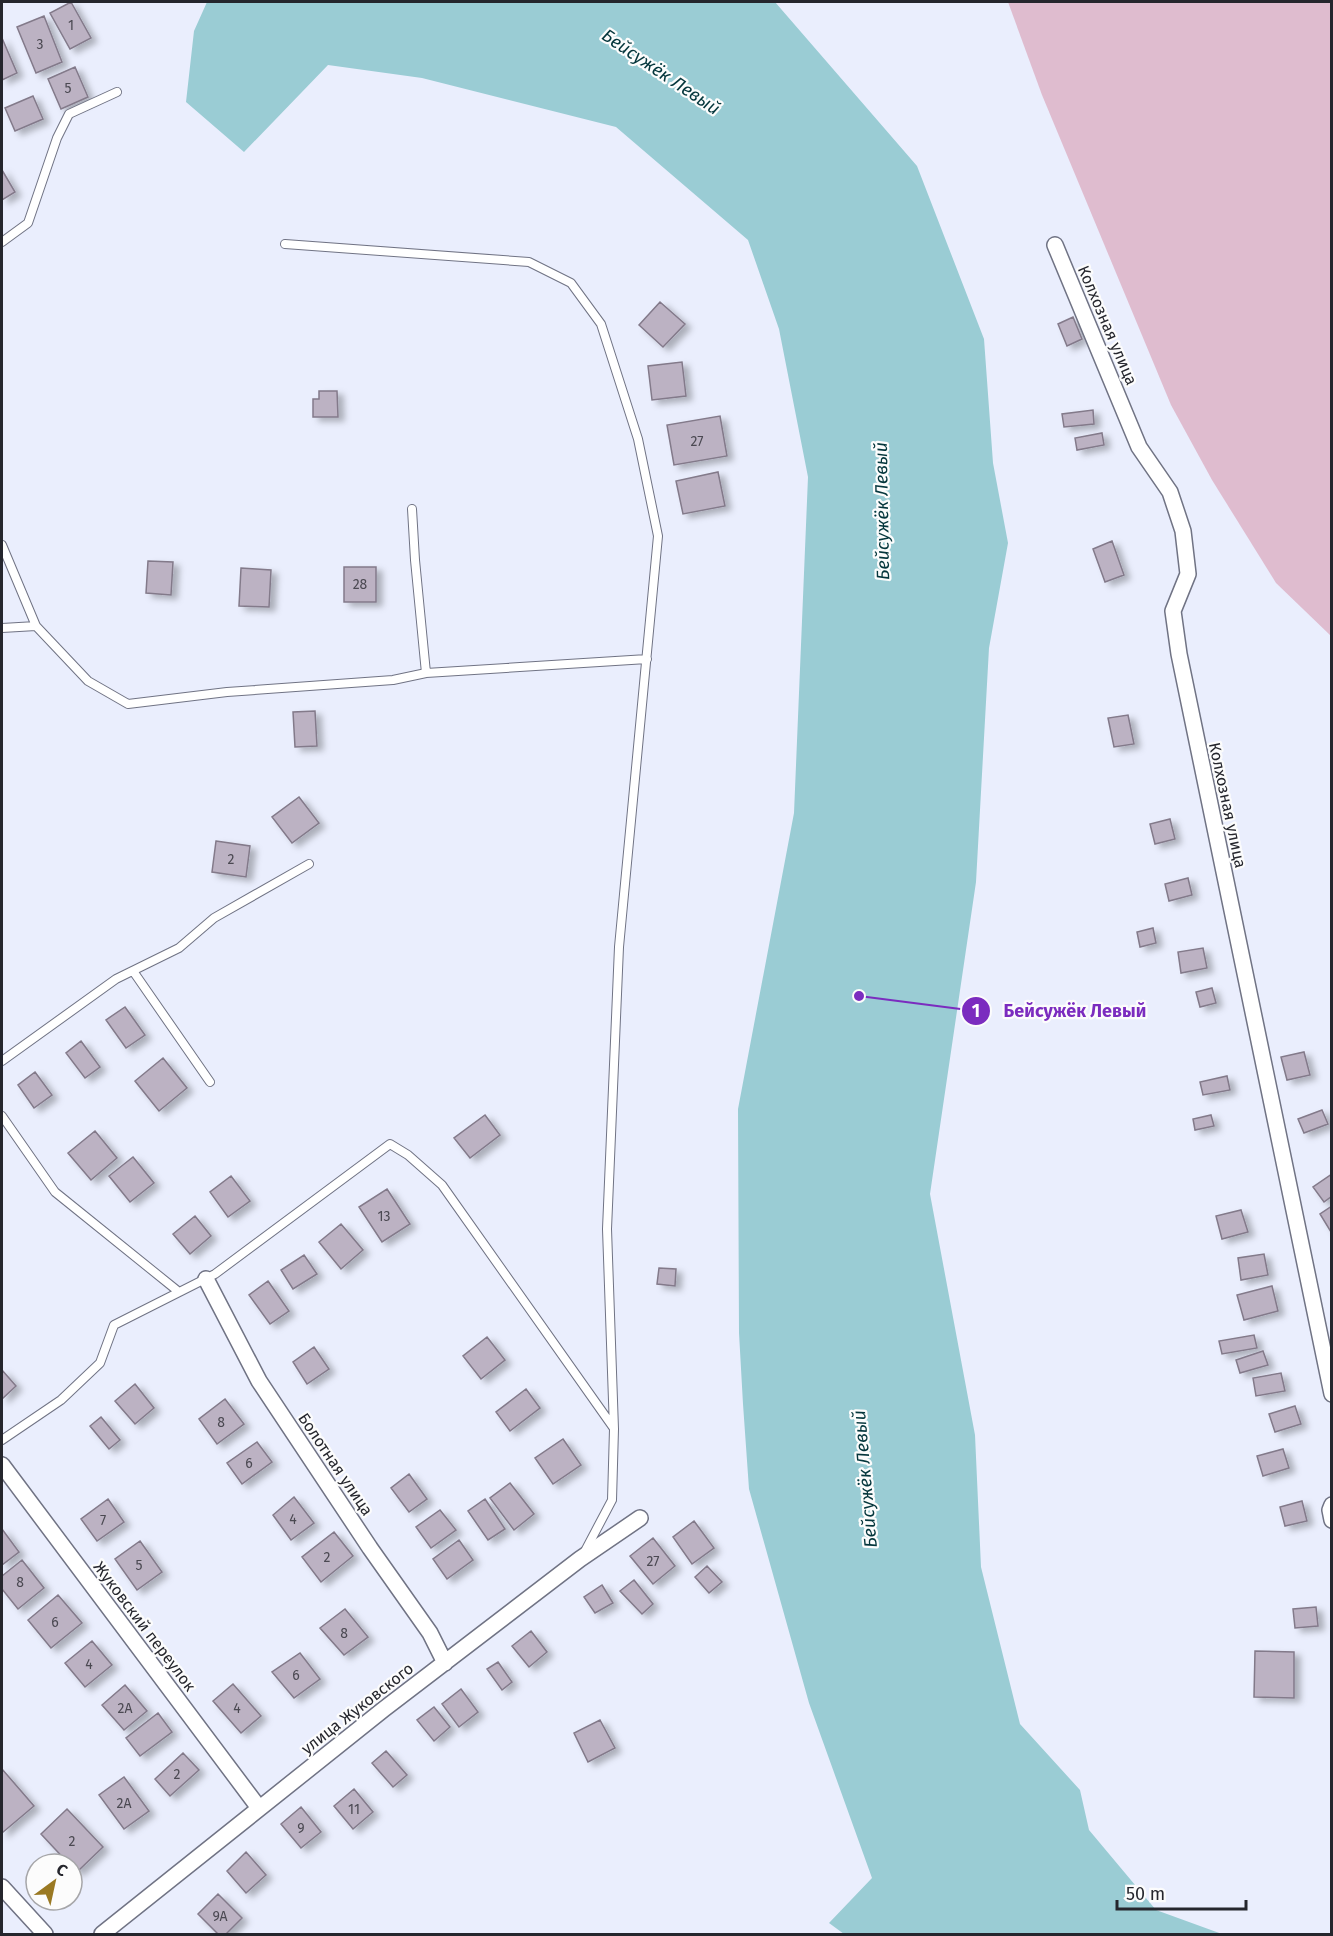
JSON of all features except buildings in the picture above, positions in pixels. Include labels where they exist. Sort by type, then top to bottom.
[{"type":"street","name":"Колхозная улица","points":[[1055,245],[1139,447],[1170,492],[1183,531],[1188,574],[1173,611],[1179,654],[1332,1394]]},
{"type":"street","name":"Болотная улица","points":[[206,1279],[260,1381],[370,1548],[430,1633],[445,1663]]},
{"type":"street","name":"Жуковский переулок","points":[[2,1465],[259,1808]]},
{"type":"street","points":[[1332,1505],[1330,1510],[1332,1520]]},
{"type":"street","name":"улица Жуковского","points":[[102,1935],[384,1709],[580,1559],[640,1518]]},
{"type":"street","points":[[2,1887],[45,1935]]},
{"type":"lane","points":[[2,242],[28,223],[57,138],[69,114],[117,92]]},
{"type":"lane","points":[[285,244],[529,262],[571,283],[601,324],[638,439],[658,536],[618,959],[607,1229],[614,1429],[612,1500],[580,1559]]},
{"type":"lane","points":[[412,509],[426,674]]},
{"type":"lane","points":[[2,545],[36,626],[88,681],[128,704],[227,692],[393,680],[426,674],[647,659]]},
{"type":"lane","points":[[2,628],[36,626]]},
{"type":"lane","points":[[2,1061],[116,979],[178,948],[214,918],[309,864]]},
{"type":"lane","points":[[133,971],[210,1082]]},
{"type":"lane","points":[[2,1116],[55,1192],[179,1292]]},
{"type":"lane","points":[[2,1440],[61,1400],[100,1363],[114,1325],[214,1274],[390,1144],[408,1155],[442,1185],[614,1429]]},
{"type":"shaded area","points":[[1008,2],[1331,2],[1331,636],[1276,583],[1212,480],[1171,405],[1042,95]]},
{"type":"water","name":"Бейсужёк Левый","points":[[207,2],[775,2],[917,166],[984,339],[993,463],[1008,543],[989,648],[976,882],[930,1194],[975,1435],[981,1567],[1020,1724],[1080,1790],[1089,1830],[1156,1910],[1222,1934],[844,1934],[829,1923],[872,1878],[809,1703],[749,1489],[739,1333],[738,1109],[794,813],[808,477],[779,329],[748,240],[616,127],[422,78],[328,65],[244,152],[186,102],[194,31]]},
{"type":"place","name":"Бейсужёк Левый","points":[[859,996]]}]
